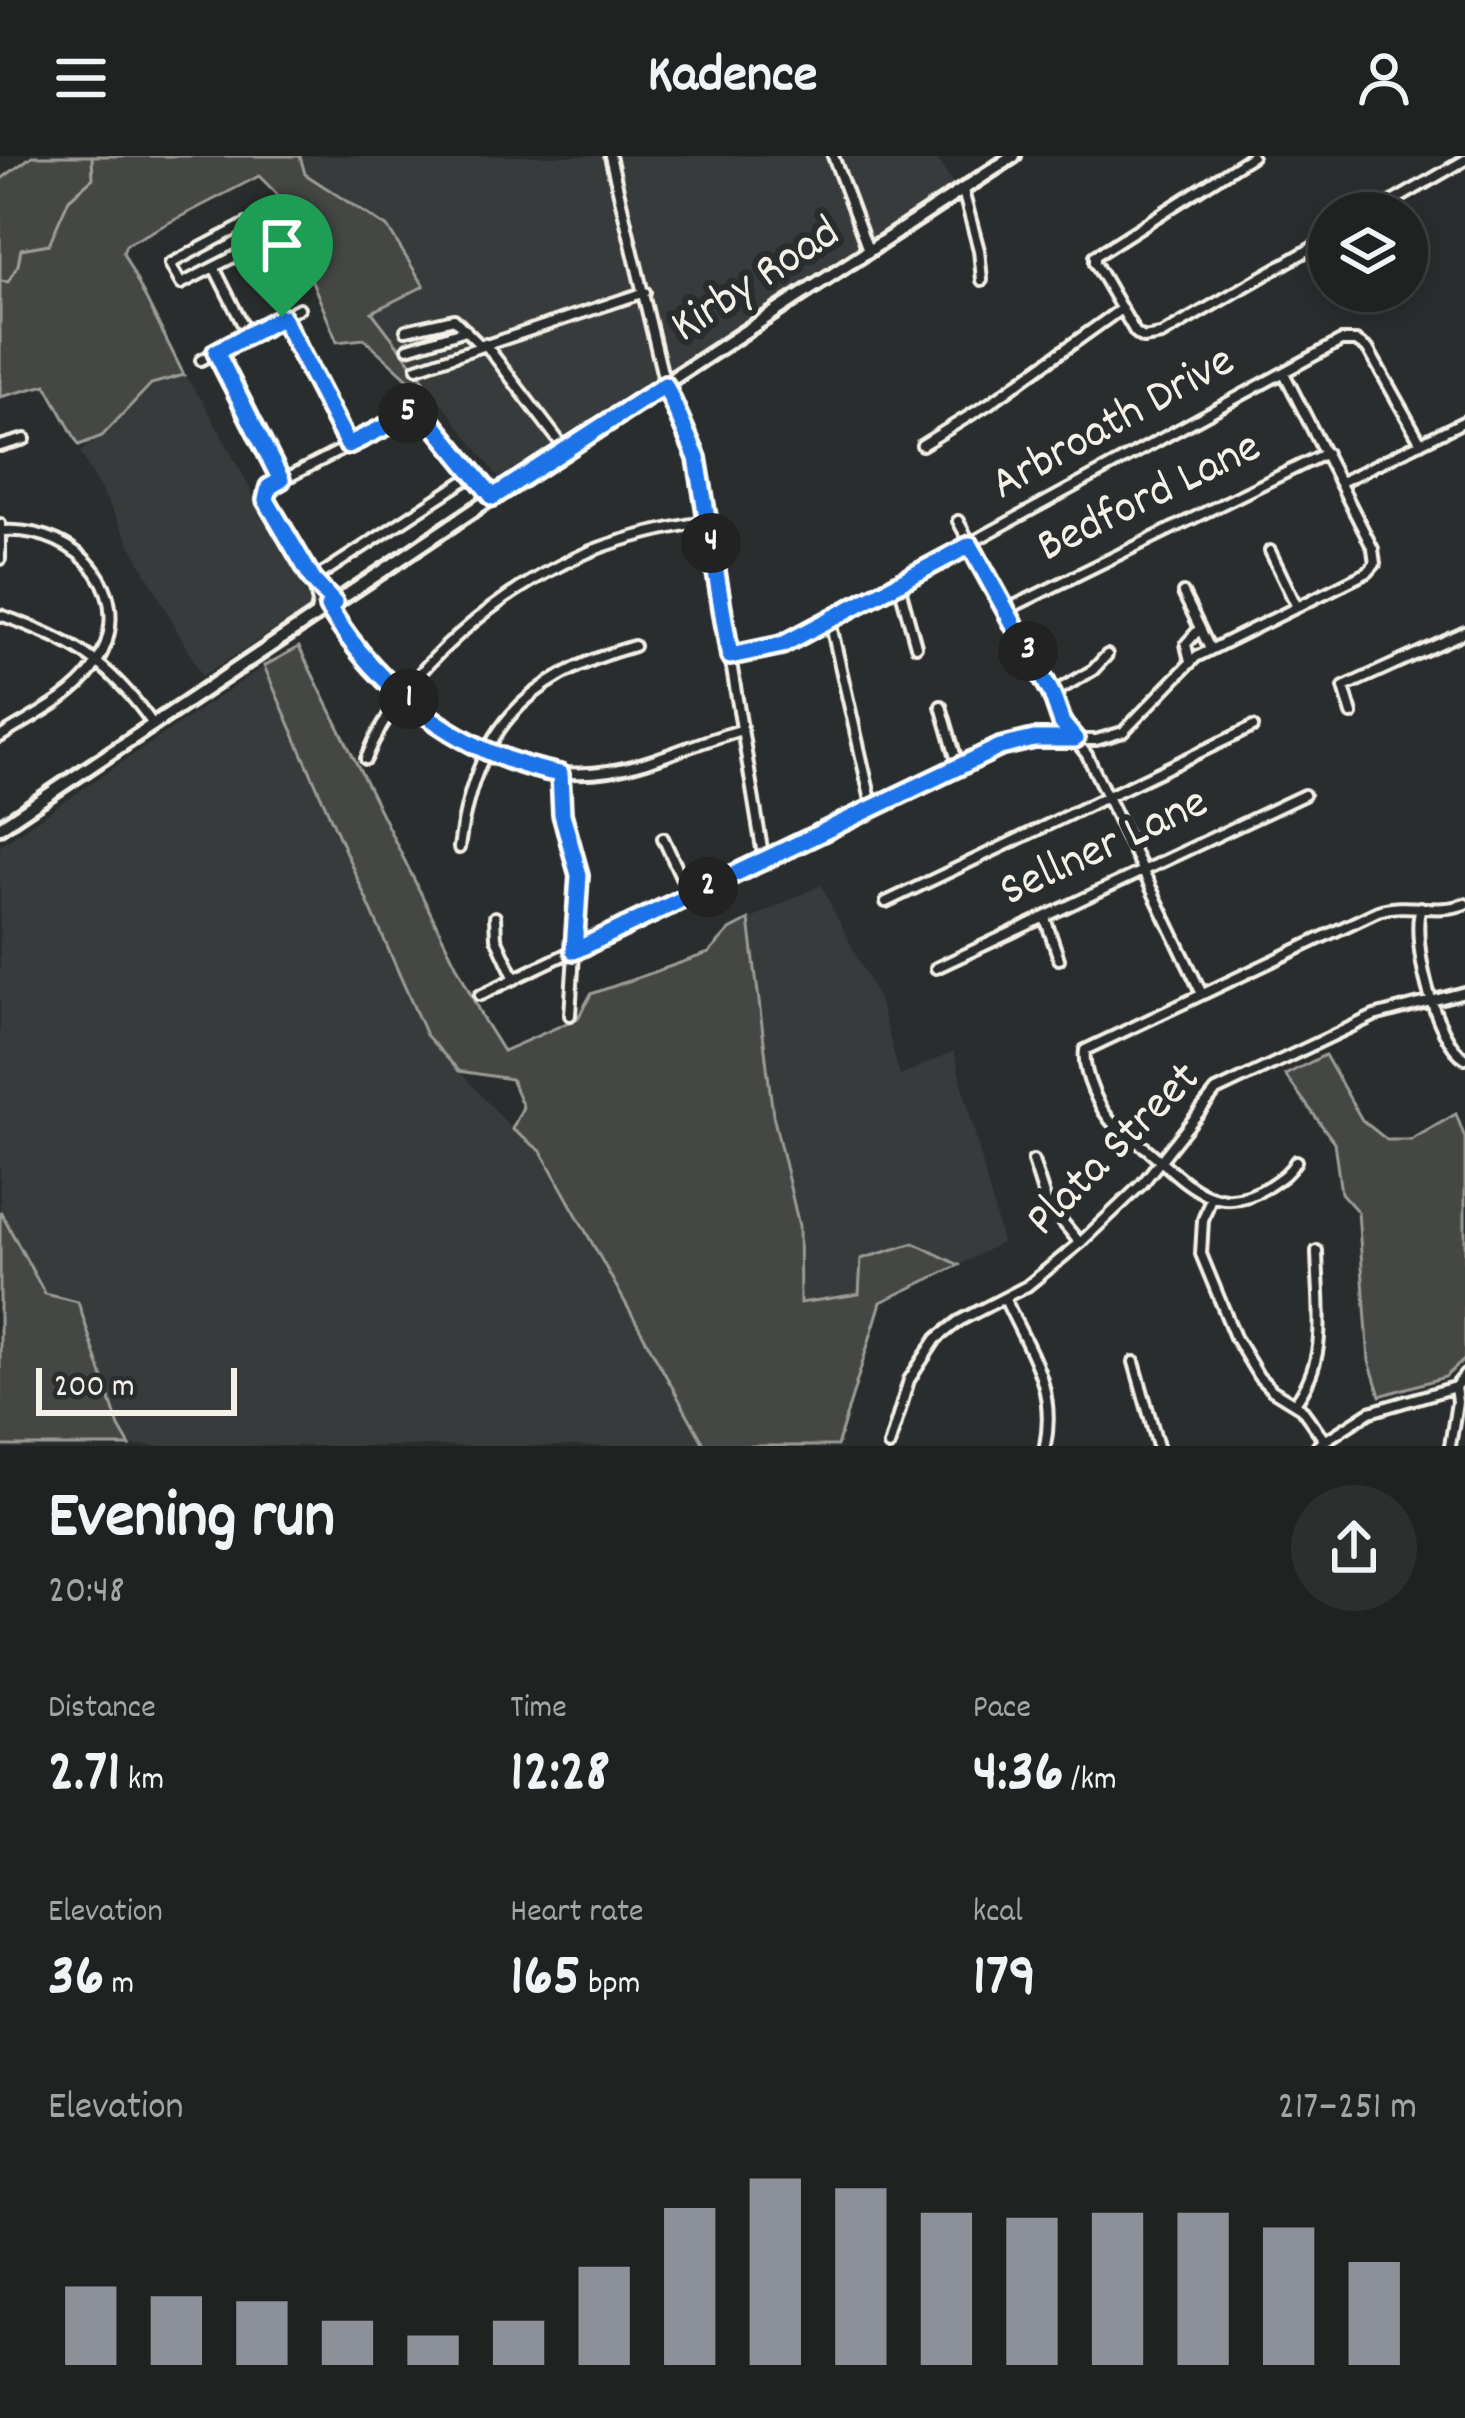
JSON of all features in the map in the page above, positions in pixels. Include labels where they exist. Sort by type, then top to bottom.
[{"type":"main road","name":"Kirby Road","points":[[0,826],[1014,156]]},
{"type":"street","points":[[610,156],[665,385],[694,447],[764,861]]},
{"type":"street","points":[[833,156],[869,253]]},
{"type":"street","points":[[1252,156],[1095,256],[1121,309],[1140,337],[1153,338],[1308,250]]},
{"type":"street","points":[[1409,192],[1465,160]]},
{"type":"street","points":[[963,191],[982,280]]},
{"type":"street","points":[[246,224],[257,244],[214,267],[181,284],[170,264],[246,224]]},
{"type":"street","points":[[214,267],[248,335]]},
{"type":"street","points":[[417,368],[645,292]]},
{"type":"street","points":[[201,360],[299,308]]},
{"type":"street","points":[[922,445],[990,403],[1121,309]]},
{"type":"street","points":[[282,317],[348,445]]},
{"type":"street","points":[[406,330],[454,319],[482,345],[565,449]]},
{"type":"street","points":[[407,348],[466,330]]},
{"type":"street","name":"Arbroath Drive","points":[[730,656],[774,649],[830,621],[1341,340],[1363,344],[1421,443]]},
{"type":"street","points":[[216,352],[281,480]]},
{"type":"street","points":[[480,995],[1015,742],[1096,740],[1124,732],[1190,662],[1368,572],[1375,561],[1370,543],[1284,373]]},
{"type":"street","points":[[493,497],[421,409],[269,487],[266,500],[362,656],[451,732],[485,753],[560,774],[633,766],[742,730]]},
{"type":"street","points":[[1341,482],[1465,421]]},
{"type":"street","points":[[0,446],[26,440]]},
{"type":"street","name":"Bedford Lane","points":[[1006,610],[1326,453]]},
{"type":"street","points":[[313,580],[475,474]]},
{"type":"street","points":[[366,759],[380,727],[403,694],[458,635],[555,569],[618,542],[707,520]]},
{"type":"street","points":[[958,521],[1052,694],[1062,723],[1107,797],[1201,992]]},
{"type":"street","points":[[0,559],[1,528],[53,538],[95,570],[111,620],[108,642],[88,675],[2,733]]},
{"type":"street","points":[[1270,550],[1297,607]]},
{"type":"street","points":[[313,580],[316,615]]},
{"type":"street","points":[[899,584],[916,646]]},
{"type":"street","points":[[1183,593],[1210,649]]},
{"type":"street","points":[[0,614],[69,641],[98,660],[152,723]]},
{"type":"street","points":[[830,621],[873,809]]},
{"type":"street","points":[[1190,662],[1186,644],[1200,628]]},
{"type":"street","points":[[1352,714],[1344,687],[1465,632]]},
{"type":"street","points":[[459,848],[467,800],[505,718],[531,693],[571,669],[634,646]]},
{"type":"street","points":[[1052,694],[1093,670],[1108,655]]},
{"type":"street","points":[[941,706],[958,768]]},
{"type":"street","points":[[886,902],[1253,727]]},
{"type":"street","points":[[560,774],[562,814],[579,875],[570,1015]]},
{"type":"street","name":"Sellner Lane","points":[[935,968],[1304,795]]},
{"type":"street","points":[[663,838],[690,896]]},
{"type":"street","points":[[1297,1161],[1284,1176],[1256,1193],[1232,1200],[1211,1198],[1113,1124],[1094,1090],[1084,1054],[1088,1046],[1378,911],[1404,905],[1446,910],[1465,904]]},
{"type":"street","points":[[1420,907],[1417,940],[1444,1035],[1465,1058]]},
{"type":"street","points":[[495,917],[496,938],[515,979]]},
{"type":"street","points":[[1045,917],[1059,959]]},
{"type":"street","name":"Plata Street","points":[[890,1446],[909,1380],[928,1348],[959,1321],[1027,1286],[1080,1243],[1161,1162],[1216,1091],[1342,1030],[1433,998],[1465,992]]},
{"type":"street","points":[[1033,1161],[1046,1202],[1080,1243]]},
{"type":"street","points":[[1211,1198],[1200,1237],[1207,1273],[1235,1337],[1259,1377],[1295,1403],[1321,1444],[1370,1412],[1455,1387],[1465,1375]]},
{"type":"street","points":[[1295,1403],[1309,1384],[1319,1354],[1317,1251]]},
{"type":"street","points":[[1005,1299],[1048,1392],[1045,1446]]},
{"type":"street","points":[[1134,1362],[1158,1446]]},
{"type":"street","points":[[1450,1446],[1455,1387]]},
{"type":"shaded area","points":[[32,156],[300,156],[305,174],[388,228],[424,286],[372,312],[424,380],[416,386],[364,339],[337,342],[276,193],[259,176],[126,245],[123,253],[184,375],[151,384],[102,436],[79,445],[46,385],[0,397],[0,180]]},
{"type":"shaded area","points":[[300,156],[936,156],[954,187],[499,478],[372,312],[424,285],[388,228],[305,174]]},
{"type":"shaded area","points":[[184,375],[203,401],[313,606],[202,676],[80,452],[102,436],[151,384]]},
{"type":"shaded area","points":[[299,647],[503,1051],[578,1018],[591,994],[709,953],[730,930],[749,920],[773,1115],[799,1226],[800,1303],[859,1294],[861,1259],[914,1243],[959,1265],[881,1302],[837,1446],[705,1446],[541,1151],[512,1129],[523,1107],[511,1079],[459,1071],[426,1035],[264,666]]},
{"type":"shaded area","points":[[264,666],[426,1035],[512,1129],[541,1150],[705,1446],[130,1446],[119,1428],[0,1212],[0,845]]},
{"type":"shaded area","points":[[821,885],[880,1003],[900,1076],[954,1051],[1002,1242],[959,1265],[914,1243],[862,1259],[859,1294],[800,1303],[799,1226],[773,1115],[749,920]]},
{"type":"shaded area","points":[[1325,1055],[1362,1120],[1387,1140],[1411,1140],[1456,1114],[1465,1138],[1465,1359],[1445,1377],[1380,1396],[1369,1361],[1358,1212],[1341,1193],[1334,1142],[1285,1075]]},
{"type":"shaded area","points":[[0,1211],[45,1294],[78,1302],[119,1427],[130,1446],[0,1446]]},
{"type":"waterway","points":[[0,281],[8,282],[21,249],[49,244],[69,199],[93,178],[92,156]]},
{"type":"route","points":[[282,317],[348,445],[421,409],[493,497],[665,385],[697,458],[730,656],[782,645],[970,545],[1052,694],[1062,723],[1075,739],[1034,739],[1000,747],[574,951],[579,875],[562,814],[560,774],[504,760],[470,745],[381,676],[341,628],[328,607],[334,603],[313,580],[266,500],[269,487],[281,480],[216,352],[282,317]]}]
